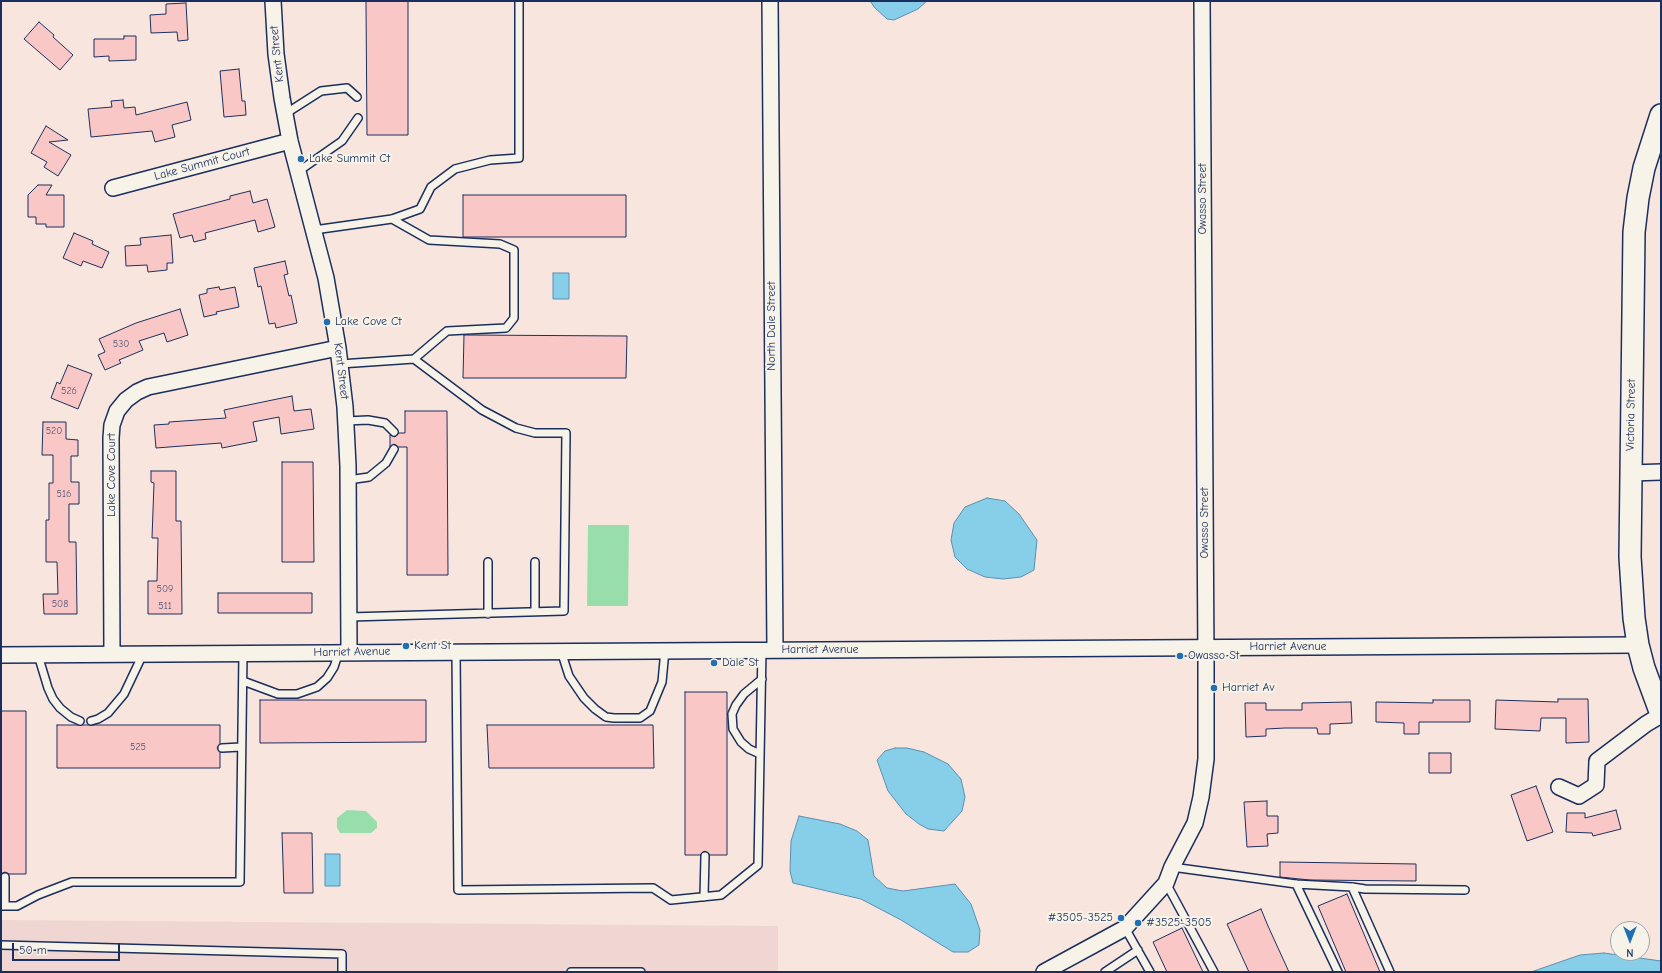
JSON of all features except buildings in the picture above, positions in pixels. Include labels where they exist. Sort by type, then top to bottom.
[{"type":"street","name":"Kent Street","points":[[273,1],[276,54],[285,114],[290,140],[326,278],[340,364],[346,422],[348,480],[349,617],[344,652]]},
{"type":"street","name":"North Dale Street","points":[[768,650],[770,1]]},
{"type":"street","name":"Owasso Street","points":[[1044,972],[1125,928],[1166,883],[1172,867],[1195,823],[1200,797],[1206,759],[1202,1]]},
{"type":"street","name":"Victoria Street","points":[[1660,122],[1643,175],[1638,198],[1634,232],[1631,589],[1638,645],[1644,668],[1661,715]]},
{"type":"street","name":"Lake Summit Court","points":[[113,188],[290,140]]},
{"type":"street","name":"Lake Cove Court","points":[[112,654],[111,438],[112,425],[118,411],[126,400],[137,392],[148,387],[338,348]]},
{"type":"street","points":[[1631,473],[1661,472]]},
{"type":"street","name":"Harriet Avenue","points":[[1,655],[456,651],[1638,645]]},
{"type":"street","points":[[1559,787],[1580,796],[1596,786],[1597,761],[1646,724],[1661,715]]},
{"type":"lane","points":[[314,230],[392,219],[420,209],[431,187],[455,169],[490,160],[519,158],[519,1]]},
{"type":"lane","points":[[285,114],[321,91],[347,88],[357,97]]},
{"type":"lane","points":[[299,171],[342,141],[358,118]]},
{"type":"lane","points":[[340,364],[414,359],[447,331],[506,328],[514,318],[514,250],[500,244],[428,240],[392,219]]},
{"type":"lane","points":[[349,617],[564,611],[566,433],[536,433],[516,428],[482,410],[414,359]]},
{"type":"lane","points":[[346,422],[368,420],[384,423],[394,432]]},
{"type":"lane","points":[[348,480],[369,477],[386,463],[394,449]]},
{"type":"lane","points":[[488,562],[488,614]]},
{"type":"lane","points":[[535,612],[536,562]]},
{"type":"lane","points":[[561,651],[569,676],[584,698],[595,709],[606,717],[640,718],[650,712],[662,682],[665,650]]},
{"type":"lane","points":[[456,651],[458,890],[653,888],[671,900],[720,895],[758,866],[762,679],[768,650]]},
{"type":"lane","points":[[243,681],[278,694],[297,694],[317,687],[327,678],[344,652]]},
{"type":"lane","points":[[5,877],[3,906],[18,906],[38,895],[72,882],[240,882],[243,653]]},
{"type":"lane","points":[[91,721],[108,713],[124,694],[143,654]]},
{"type":"lane","points":[[38,655],[48,688],[54,699],[60,708],[71,717],[80,721]]},
{"type":"lane","points":[[760,754],[749,749],[741,742],[733,729],[732,714],[736,704],[744,694],[762,679]]},
{"type":"lane","points":[[222,748],[241,747]]},
{"type":"lane","points":[[704,897],[705,856]]},
{"type":"lane","points":[[1172,867],[1296,884],[1365,889],[1465,890]]},
{"type":"lane","points":[[1166,883],[1214,972]]},
{"type":"lane","points":[[1296,884],[1338,972]]},
{"type":"lane","points":[[1352,887],[1390,972]]},
{"type":"lane","points":[[1125,928],[1150,972]]},
{"type":"lane","points":[[1,945],[342,954],[342,972]]},
{"type":"lane","points":[[1105,972],[1138,950]]},
{"type":"lane","points":[[571,972],[641,972]]},
{"type":"shaded area","points":[[1,920],[778,926],[778,972],[1,972]]},
{"type":"green space","points":[[588,525],[629,525],[628,606],[587,606]]},
{"type":"green space","points":[[347,810],[366,811],[377,822],[377,828],[371,833],[340,833],[337,828],[337,818]]},
{"type":"water","points":[[870,1],[927,1],[918,9],[894,20],[887,19]]},
{"type":"water","points":[[553,273],[569,273],[569,299],[553,299]]},
{"type":"water","points":[[987,498],[1005,501],[1019,514],[1037,540],[1034,570],[1021,577],[1003,579],[985,577],[967,569],[955,557],[951,540],[954,523],[965,507]]},
{"type":"water","points":[[895,748],[907,748],[924,752],[948,764],[961,779],[965,797],[962,811],[944,831],[928,829],[919,824],[906,814],[888,791],[877,760],[885,751]]},
{"type":"water","points":[[799,816],[840,824],[857,831],[868,840],[874,876],[887,888],[903,891],[955,884],[971,904],[980,930],[979,945],[968,952],[953,952],[901,920],[861,899],[793,883],[790,871],[791,841]]},
{"type":"water","points":[[325,854],[340,854],[340,886],[325,886]]},
{"type":"water","points":[[1610,954],[1610,961],[1650,961],[1650,959],[1661,961],[1661,972],[1531,972],[1580,955]]},
{"type":"place","name":"Lake Summit Ct","points":[[301,159]]},
{"type":"place","name":"Lake Cove Ct","points":[[327,322]]},
{"type":"place","name":"Kent St","points":[[406,646]]},
{"type":"place","name":"Owasso St","points":[[1180,656]]},
{"type":"place","name":"Dale St","points":[[714,663]]},
{"type":"place","name":"Harriet Av","points":[[1214,688]]},
{"type":"place","name":"#3505-3525","points":[[1121,918]]},
{"type":"place","name":"#3525-3505","points":[[1138,923]]}]
